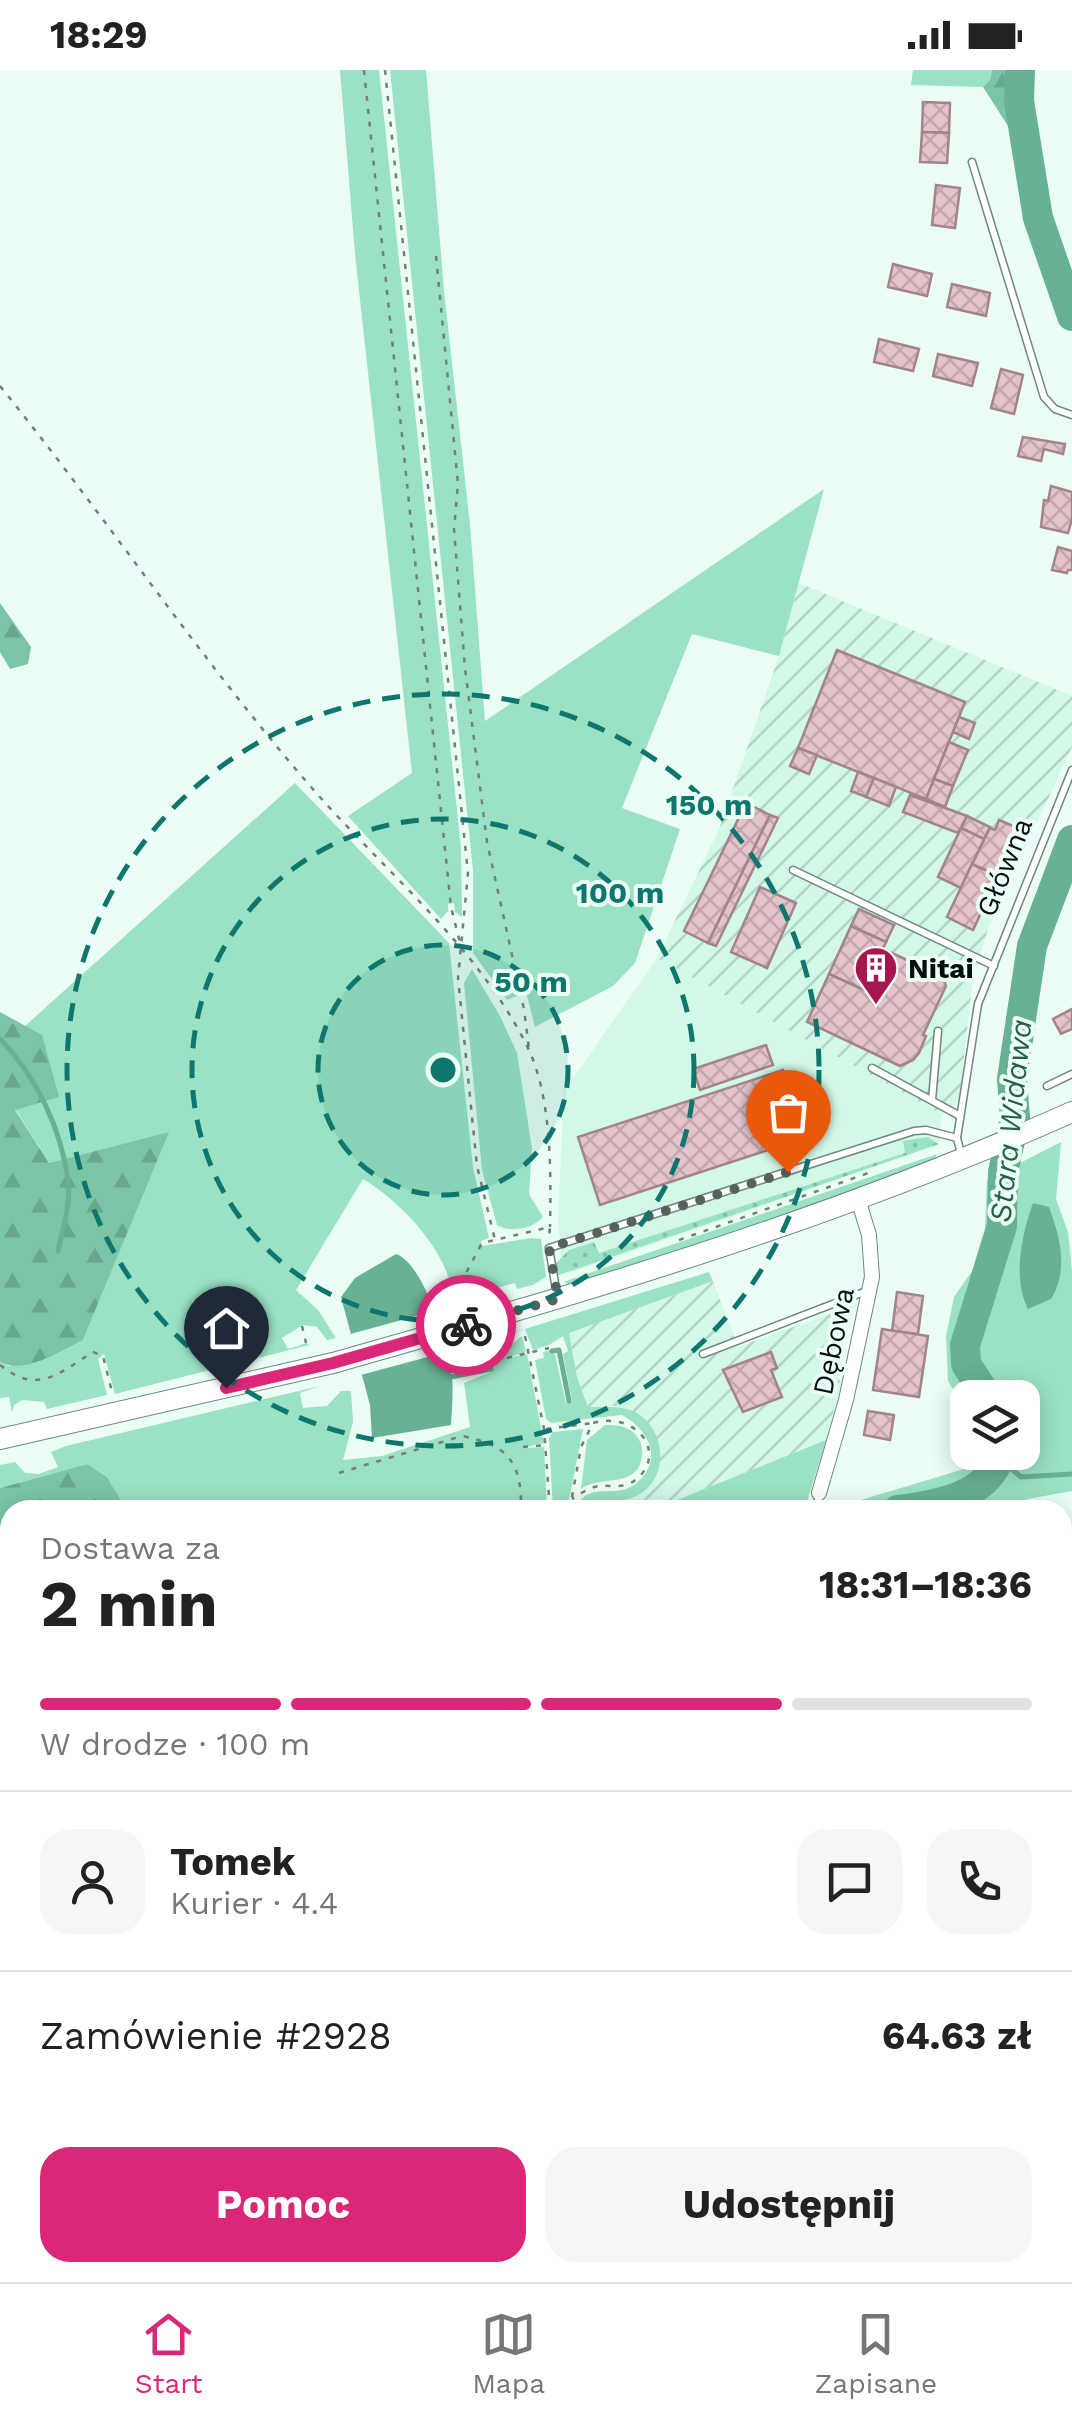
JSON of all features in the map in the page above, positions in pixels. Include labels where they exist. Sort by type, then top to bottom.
[{"type":"main road","points":[[7,1438],[333,1363],[562,1298],[858,1199],[964,1160],[1072,1112]]},
{"type":"street","name":"Dębowa","points":[[819,1492],[846,1400],[870,1290],[869,1235],[858,1199]]},
{"type":"lane","points":[[972,162],[1044,397],[1055,408],[1072,415]]},
{"type":"lane","name":"Główna","points":[[956,1138],[978,1004],[1072,770]]},
{"type":"lane","points":[[793,870],[994,966]]},
{"type":"lane","points":[[932,1100],[938,1031]]},
{"type":"lane","points":[[872,1068],[960,1116]]},
{"type":"lane","points":[[1047,1086],[1072,1074]]},
{"type":"lane","points":[[562,1298],[549,1248],[914,1131],[956,1138],[964,1160]]},
{"type":"lane","points":[[703,1354],[870,1290]]},
{"type":"lane","points":[[818,1500],[819,1492]]},
{"type":"path","points":[[364,70],[450,906],[461,948]]},
{"type":"path","points":[[386,70],[468,873],[458,978],[477,1166],[496,1244]]},
{"type":"path","points":[[436,256],[458,484],[454,530],[465,668],[487,842],[551,1156],[549,1248]]},
{"type":"path","points":[[0,386],[310,785],[461,948],[529,1050]]},
{"type":"path","points":[[680,1239],[888,1167]]},
{"type":"path","points":[[452,1306],[482,1243],[550,1227]]},
{"type":"path","points":[[302,1326],[306,1344]]},
{"type":"path","points":[[525,1336],[544,1429],[549,1500]]},
{"type":"path","points":[[464,1350],[474,1359],[486,1361],[548,1348]]},
{"type":"path","points":[[0,1365],[17,1379],[53,1377],[93,1352],[103,1356],[118,1413]]},
{"type":"path","points":[[544,1429],[610,1419],[636,1428],[648,1449],[646,1463],[630,1483],[596,1486],[572,1499]]},
{"type":"path","points":[[572,1499],[581,1447],[593,1424]]},
{"type":"path","points":[[339,1473],[462,1436],[506,1450],[517,1469],[520,1500]]},
{"type":"path","points":[[523,1447],[546,1445]]},
{"type":"shaded area","points":[[340,70],[379,70],[461,848],[462,917],[455,912],[454,903],[448,904],[441,919],[348,816],[412,773],[355,254]]},
{"type":"shaded area","points":[[390,70],[426,70],[485,721],[824,489],[779,656],[692,634],[622,808],[680,829],[635,963],[613,986],[535,1027],[526,992],[507,1000],[473,953],[473,870]]},
{"type":"shaded area","points":[[913,70],[992,70],[983,87],[911,85]]},
{"type":"shaded area","points":[[799,583],[1072,696],[1072,747],[988,929],[973,978],[959,1100],[942,1114],[657,958],[719,829],[779,656]]},
{"type":"shaded area","points":[[295,783],[449,943],[473,1167],[489,1238],[481,1241],[482,1246],[541,1239],[546,1277],[517,1289],[515,1283],[493,1289],[463,1290],[454,1305],[445,1268],[423,1233],[394,1202],[363,1179],[296,1290],[318,1310],[336,1338],[327,1340],[317,1327],[303,1325],[282,1338],[288,1349],[309,1345],[115,1394],[104,1354],[98,1359],[107,1395],[47,1409],[44,1402],[22,1400],[14,1405],[12,1413],[9,1397],[0,1398],[0,1362],[9,1366],[83,1340],[168,1133],[49,1163],[15,1109],[42,1036],[25,1026]]},
{"type":"shaded area","points":[[657,958],[942,1114],[939,1144],[567,1274],[561,1258],[558,1218],[564,1091]]},
{"type":"shaded area","points":[[472,969],[517,1053],[532,1148],[529,1194],[543,1217],[521,1228],[497,1225],[482,1170],[464,983]]},
{"type":"shaded area","points":[[927,1137],[939,1144],[556,1276],[555,1264],[569,1250],[594,1242],[599,1253],[905,1153],[903,1141]]},
{"type":"shaded area","points":[[1061,1142],[1056,1199],[1068,1232],[1072,1271],[1072,1491],[1024,1500],[861,1500],[961,1470],[1040,1470],[1040,1380],[950,1380],[950,1384],[948,1381],[946,1336],[954,1297],[972,1271],[985,1228],[987,1180]]},
{"type":"shaded area","points":[[937,1154],[933,1162],[680,1251],[573,1285],[563,1282]]},
{"type":"shaded area","points":[[1033,1203],[1049,1207],[1061,1265],[1051,1299],[1028,1309],[1020,1270],[1022,1242]]},
{"type":"shaded area","points":[[396,1254],[416,1272],[439,1323],[452,1377],[451,1425],[372,1438],[370,1405],[341,1297],[355,1278]]},
{"type":"shaded area","points":[[709,1272],[713,1281],[569,1333],[577,1377],[588,1407],[618,1407],[635,1412],[645,1419],[657,1439],[657,1473],[643,1492],[630,1498],[581,1500],[594,1492],[627,1488],[644,1475],[649,1466],[650,1446],[632,1421],[622,1415],[551,1423],[546,1419],[535,1360],[544,1358],[543,1352],[550,1350],[555,1355],[566,1403],[572,1402],[563,1336],[533,1350],[525,1329],[483,1342]]},
{"type":"shaded area","points":[[713,1281],[738,1347],[857,1304],[846,1317],[838,1377],[841,1383],[826,1440],[677,1500],[627,1500],[658,1473],[655,1432],[615,1406],[588,1407],[577,1377],[569,1333]]},
{"type":"shaded area","points":[[522,1336],[526,1352],[507,1358],[527,1354],[544,1443],[523,1448],[544,1447],[547,1500],[121,1500],[107,1477],[87,1464],[0,1488],[0,1465],[15,1462],[25,1473],[39,1474],[58,1467],[51,1452],[66,1446],[320,1386],[300,1393],[303,1408],[327,1406],[341,1391],[351,1391],[353,1422],[343,1460],[382,1456],[470,1427],[464,1383],[491,1372],[492,1359]]},
{"type":"shaded area","points":[[605,1425],[624,1427],[636,1435],[642,1448],[640,1465],[627,1477],[581,1489],[587,1440]]},
{"type":"shaded area","points":[[583,1429],[569,1500],[552,1500],[549,1438],[553,1432]]},
{"type":"shaded area","points":[[826,1440],[808,1500],[677,1500]]},
{"type":"green space","points":[[992,70],[1011,70],[1015,137],[983,87]]},
{"type":"green space","points":[[0,603],[31,647],[28,664],[10,669],[0,652]]},
{"type":"green space","points":[[0,1012],[42,1035],[59,1097],[15,1110],[49,1163],[169,1132],[83,1340],[20,1366],[0,1362]]},
{"type":"green space","points":[[87,1464],[107,1477],[121,1500],[0,1500],[0,1488]]},
{"type":"pier","points":[[438,1310],[450,1351],[357,1376],[347,1335]]},
{"type":"building","points":[[923,102],[950,103],[949,133],[922,132]]},
{"type":"building","points":[[922,132],[949,133],[947,163],[920,162]]},
{"type":"building","points":[[936,185],[960,188],[955,228],[932,225]]},
{"type":"building","points":[[893,264],[932,274],[927,296],[888,287]]},
{"type":"building","points":[[952,284],[990,293],[986,316],[947,307]]},
{"type":"building","points":[[879,339],[919,349],[913,371],[874,362]]},
{"type":"building","points":[[938,354],[978,363],[972,386],[933,376]]},
{"type":"building","points":[[1001,369],[1023,375],[1014,414],[991,408]]},
{"type":"building","points":[[1023,437],[1065,444],[1063,454],[1044,449],[1041,461],[1018,456]]},
{"type":"building","points":[[1051,486],[1072,492],[1068,533],[1041,527],[1044,500],[1048,501]]},
{"type":"building","points":[[1058,547],[1072,551],[1072,570],[1067,573],[1052,570]]},
{"type":"building","points":[[837,650],[965,702],[926,799],[798,748]]},
{"type":"building","points":[[959,717],[975,723],[969,739],[953,732]]},
{"type":"building","points":[[949,742],[968,750],[953,786],[934,779]]},
{"type":"building","points":[[798,748],[817,755],[809,774],[790,766]]},
{"type":"building","points":[[858,772],[874,778],[866,797],[851,791]]},
{"type":"building","points":[[874,778],[896,787],[889,806],[866,797]]},
{"type":"building","points":[[934,779],[953,786],[945,807],[926,799]]},
{"type":"building","points":[[910,795],[967,816],[958,833],[903,812]]},
{"type":"building","points":[[746,803],[770,815],[708,943],[684,931]]},
{"type":"building","points":[[770,815],[778,818],[716,946],[708,943]]},
{"type":"building","points":[[967,816],[990,827],[984,839],[961,828]]},
{"type":"building","points":[[999,820],[1020,829],[998,876],[972,864],[990,828],[995,830]]},
{"type":"building","points":[[961,828],[984,839],[961,888],[938,877]]},
{"type":"building","points":[[972,864],[998,876],[973,930],[947,917]]},
{"type":"building","points":[[760,887],[796,903],[767,968],[731,952]]},
{"type":"building","points":[[859,909],[894,925],[886,942],[851,926]]},
{"type":"building","points":[[851,926],[886,942],[864,990],[829,974]]},
{"type":"building","name":"Nitai","points":[[883,949],[942,976],[946,986],[923,1035],[926,1036],[919,1053],[900,1066],[807,1022],[829,974],[864,990]]},
{"type":"building","points":[[1072,1009],[1072,1029],[1061,1034],[1053,1019]]},
{"type":"building","points":[[766,1045],[773,1065],[700,1090],[693,1069]]},
{"type":"building","points":[[783,1070],[805,1138],[600,1205],[578,1137]]},
{"type":"building","points":[[897,1292],[923,1296],[918,1334],[892,1331]]},
{"type":"building","points":[[882,1329],[928,1336],[919,1397],[873,1390]]},
{"type":"building","points":[[771,1352],[777,1368],[771,1370],[782,1397],[743,1412],[723,1370]]},
{"type":"building","points":[[868,1411],[894,1415],[890,1440],[864,1435]]},
{"type":"waterway","name":"Stara Widawa","points":[[1020,70],[1019,101],[1038,218],[1072,316]]},
{"type":"waterway","name":"Stara Widawa","points":[[976,1380],[966,1364],[965,1345],[1002,1226],[1003,1172],[1015,1118],[1012,1079],[1032,946],[1072,840]]},
{"type":"waterway","points":[[0,1039],[25,1069],[45,1104],[65,1161],[69,1189],[58,1251]]},
{"type":"waterway","points":[[552,1351],[559,1350],[569,1401]]},
{"type":"waterway","points":[[451,1377],[491,1369]]},
{"type":"waterway","name":"Stara Widawa","points":[[948,1500],[974,1489],[993,1470]]},
{"type":"waterway","points":[[1013,1470],[1021,1477],[1072,1474]]},
{"type":"way so far","points":[[466,1325],[558,1299],[549,1248],[788,1172]]},
{"type":"place","name":"Nitai","points":[[876,1006]]},
{"type":"route","points":[[226,1388],[466,1325]]}]
